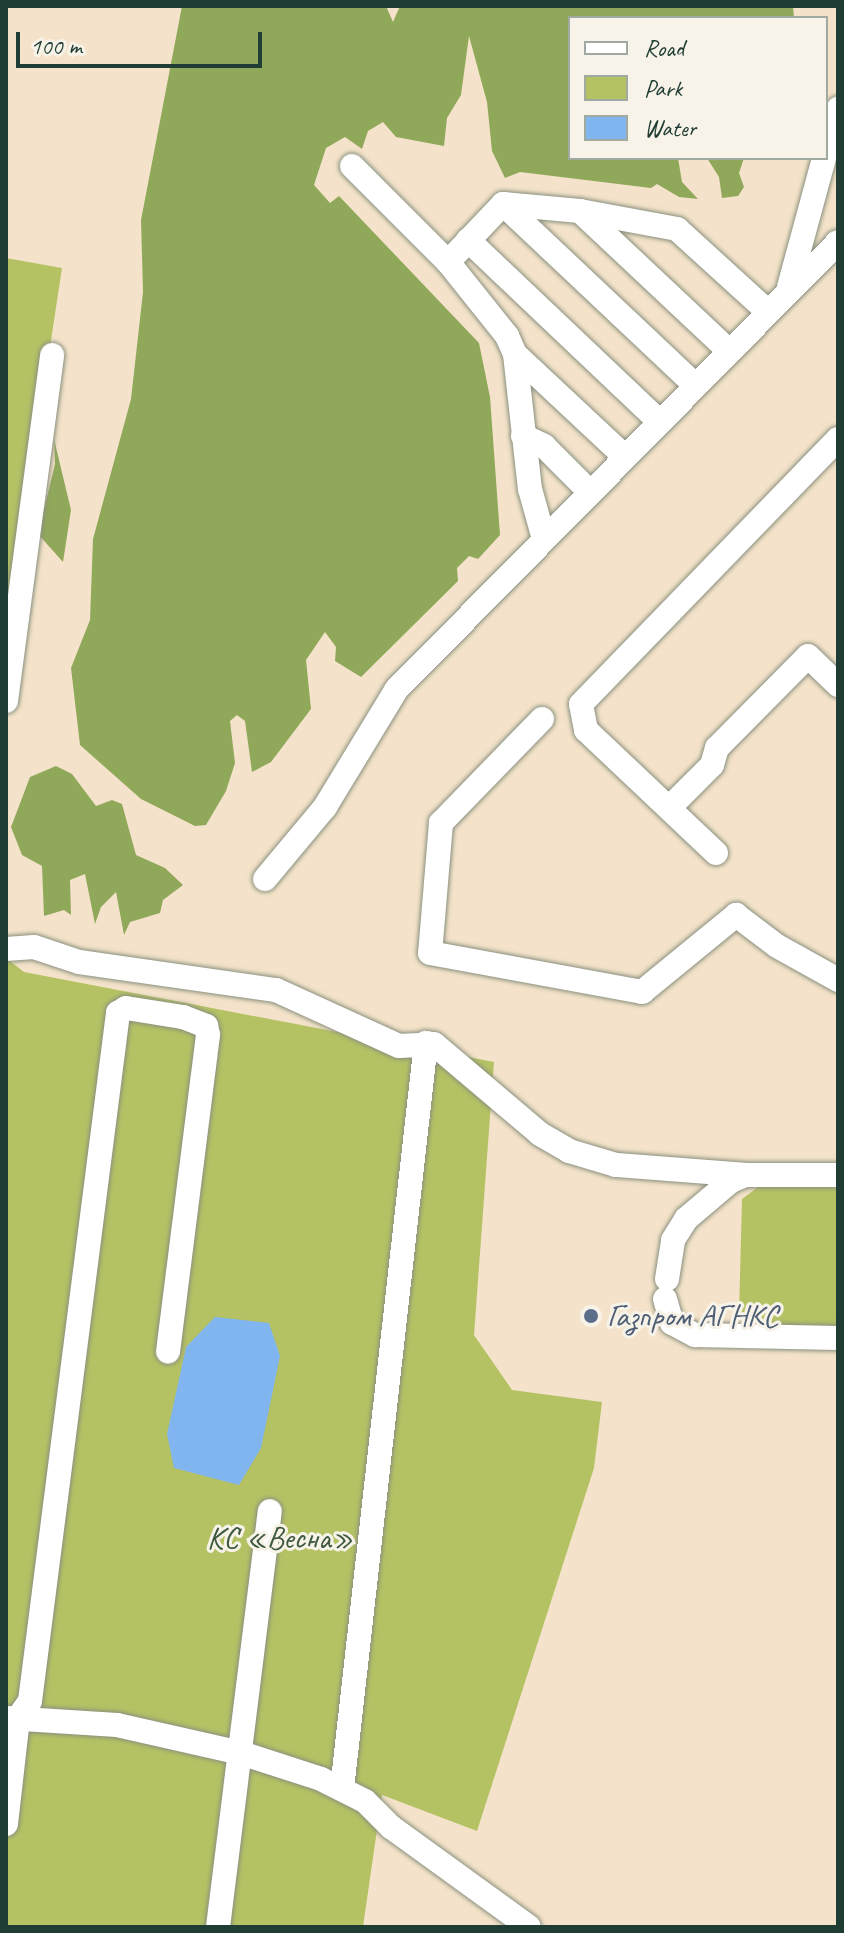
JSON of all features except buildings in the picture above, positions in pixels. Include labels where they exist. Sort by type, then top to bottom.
[{"type":"street","points":[[828,145],[838,109]]},
{"type":"street","points":[[789,287],[823,160]]},
{"type":"street","points":[[352,166],[448,262],[497,318],[515,354],[624,456]]},
{"type":"street","points":[[503,204],[580,211],[677,229],[767,311]]},
{"type":"street","points":[[448,262],[503,204]]},
{"type":"street","points":[[503,204],[694,384]]},
{"type":"street","points":[[580,211],[728,350]]},
{"type":"street","points":[[468,240],[659,421]]},
{"type":"street","points":[[265,879],[325,807],[396,690],[789,287],[838,242]]},
{"type":"street","points":[[515,354],[535,518],[544,539]]},
{"type":"street","points":[[6,701],[52,355]]},
{"type":"street","points":[[523,436],[544,446],[590,492]]},
{"type":"street","points":[[716,853],[586,730],[581,704],[838,439]]},
{"type":"street","points":[[669,808],[712,765],[717,748],[808,656],[838,685]]},
{"type":"street","points":[[542,719],[441,823],[430,953],[642,992],[736,915],[777,946],[838,980]]},
{"type":"street","points":[[6,949],[34,947],[79,962],[276,990],[388,1043],[426,1043],[443,1050],[540,1134],[569,1151],[616,1165],[745,1175],[838,1175]]},
{"type":"street","points":[[6,1824],[12,1718],[30,1701],[118,1013],[126,1008],[183,1017],[206,1026],[208,1035],[168,1351]]},
{"type":"street","points":[[342,1789],[426,1043]]},
{"type":"street","points":[[745,1175],[716,1190],[686,1219],[673,1240],[666,1289],[672,1323],[695,1335],[838,1338]]},
{"type":"street","points":[[218,1927],[270,1511]]},
{"type":"street","points":[[12,1718],[117,1725],[241,1753],[342,1789],[365,1801],[391,1827],[529,1927]]},
{"type":"green space","points":[[182,6],[386,6],[393,22],[400,6],[793,6],[794,16],[568,16],[568,160],[678,160],[682,182],[698,199],[679,197],[657,184],[651,188],[520,172],[505,178],[492,151],[487,102],[469,36],[461,95],[447,118],[444,146],[396,137],[383,122],[368,131],[362,149],[345,137],[326,148],[314,185],[330,203],[339,196],[479,343],[490,397],[500,535],[478,559],[469,556],[457,568],[458,581],[361,677],[335,661],[336,647],[325,632],[306,660],[311,709],[271,762],[252,772],[245,721],[237,715],[230,721],[235,763],[226,791],[206,825],[195,826],[141,799],[80,745],[71,668],[90,620],[93,539],[131,399],[143,292],[141,220]]},
{"type":"green space","points":[[708,160],[743,160],[739,173],[744,187],[738,196],[722,198],[719,177]]},
{"type":"green space","points":[[6,258],[62,268],[6,636]]},
{"type":"green space","points":[[54,439],[71,510],[63,562],[38,534],[55,464]]},
{"type":"green space","points":[[56,766],[72,774],[96,806],[112,800],[122,804],[136,855],[165,868],[183,885],[163,900],[160,913],[130,922],[124,935],[116,892],[101,907],[95,924],[85,874],[70,880],[71,915],[64,910],[44,916],[42,866],[22,855],[11,827],[30,777]]},
{"type":"green space","name":"КС «Весна»","points":[[6,958],[24,972],[494,1062],[474,1335],[512,1390],[602,1402],[594,1468],[477,1831],[382,1795],[363,1927],[6,1927]]},
{"type":"green space","points":[[766,1181],[838,1188],[838,1331],[759,1328],[739,1314],[742,1199]]},
{"type":"water","points":[[215,1317],[269,1323],[280,1356],[261,1448],[239,1485],[174,1468],[167,1434],[186,1347]]},
{"type":"place","name":"Газпром АГНКС","points":[[591,1316]]}]
